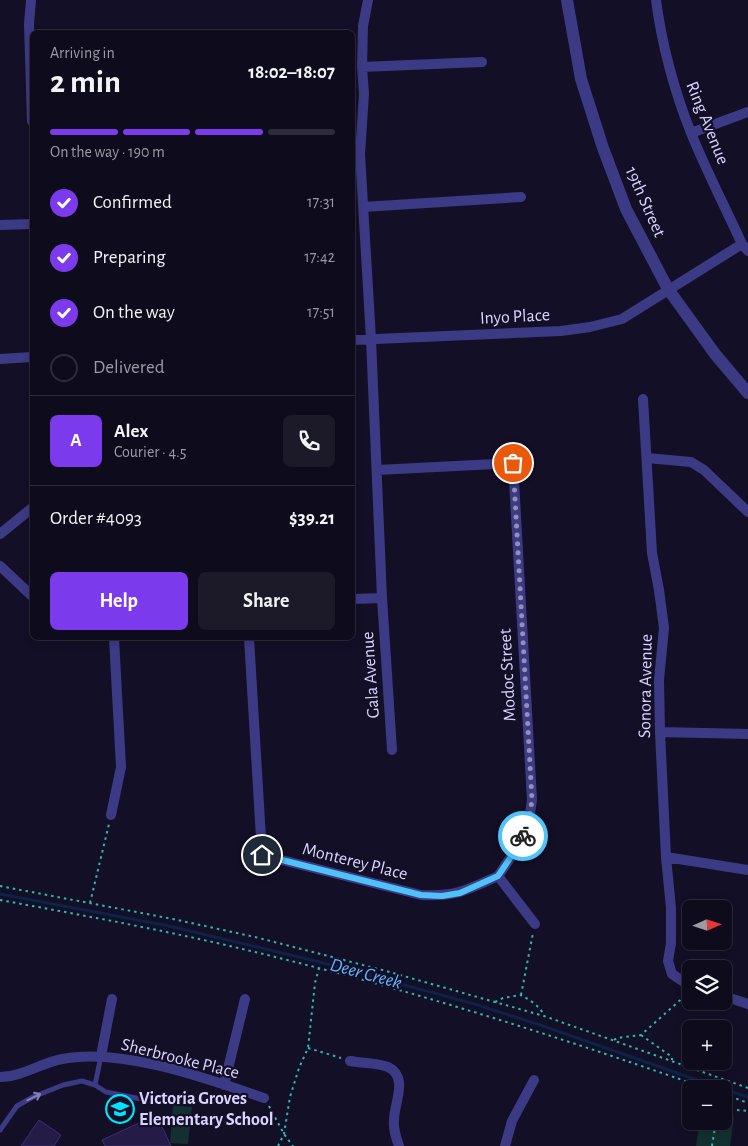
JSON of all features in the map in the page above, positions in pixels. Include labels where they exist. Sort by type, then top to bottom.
[{"type":"street","points":[[30,0],[30,44]]},
{"type":"street","name":"Gala Avenue","points":[[368,0],[363,26],[362,67],[364,94],[360,154],[371,339],[382,598],[392,750]]},
{"type":"street","name":"19th Street","points":[[567,0],[581,79],[603,148],[626,209],[668,290],[715,354],[748,393]]},
{"type":"street","name":"Ring Avenue","points":[[656,0],[672,78],[691,133],[745,247]]},
{"type":"street","points":[[362,67],[482,62]]},
{"type":"street","points":[[691,133],[748,112]]},
{"type":"street","points":[[363,207],[521,197]]},
{"type":"street","points":[[0,225],[30,224]]},
{"type":"street","name":"Inyo Place","points":[[355,340],[561,331],[590,327],[622,319],[668,290],[745,247]]},
{"type":"street","points":[[0,359],[30,358]]},
{"type":"street","name":"Sonora Avenue","points":[[644,400],[652,553],[660,590],[664,628],[659,680],[666,857],[671,908],[671,944],[668,961],[672,974],[682,981]]},
{"type":"street","points":[[646,458],[691,462],[704,470],[748,512]]},
{"type":"street","name":"Modoc Street","points":[[377,470],[513,463],[532,800],[528,826],[519,845],[498,876]]},
{"type":"street","points":[[0,534],[30,510]]},
{"type":"street","points":[[0,566],[30,594]]},
{"type":"street","points":[[355,600],[382,598]]},
{"type":"street","points":[[111,815],[121,767],[114,640]]},
{"type":"street","name":"Monterey Place","points":[[249,640],[262,855],[421,895],[442,896],[460,893],[498,876]]},
{"type":"street","points":[[660,732],[748,734]]},
{"type":"street","points":[[666,857],[748,870]]},
{"type":"street","points":[[498,876],[535,924]]},
{"type":"street","points":[[101,1056],[112,999]]},
{"type":"street","points":[[224,1085],[245,999]]},
{"type":"street","points":[[732,999],[748,1004]]},
{"type":"street","name":"Sherbrooke Place","points":[[0,1077],[10,1077],[62,1059],[101,1056],[153,1065],[264,1098]]},
{"type":"street","points":[[350,1061],[384,1065],[390,1067],[396,1073],[400,1090],[394,1111],[394,1122],[399,1146]]},
{"type":"street","points":[[505,1146],[512,1121],[534,1080]]},
{"type":"lane","points":[[95,1085],[101,1056]]},
{"type":"lane","points":[[0,1130],[17,1106],[33,1097],[63,1085],[82,1081],[95,1085],[106,1092],[156,1102]]},
{"type":"path","points":[[90,903],[111,815]]},
{"type":"path","points":[[0,886],[173,919],[255,937],[396,973],[544,1016],[748,1088]]},
{"type":"path","points":[[0,900],[196,938],[319,968],[482,1014],[682,1081]]},
{"type":"path","points":[[521,995],[535,924]]},
{"type":"path","points":[[278,1146],[284,1134],[290,1097],[299,1068],[308,1048],[315,983],[319,968]]},
{"type":"path","points":[[495,1002],[503,998],[521,995],[529,999],[544,1016]]},
{"type":"path","points":[[614,1040],[641,1035],[682,998]]},
{"type":"path","points":[[641,1035],[672,1057],[673,1061]]},
{"type":"path","points":[[308,1048],[350,1061]]},
{"type":"path","points":[[732,1097],[748,1103]]},
{"type":"path","points":[[264,1098],[293,1146]]},
{"type":"path","points":[[732,1110],[748,1112]]},
{"type":"path","points":[[712,1146],[715,1130]]},
{"type":"green space","points":[[173,1105],[192,1107],[188,1144],[170,1143]]},
{"type":"green space","points":[[732,1116],[734,1117],[730,1146],[696,1146],[699,1130],[732,1130]]},
{"type":"building","points":[[150,1118],[152,1121],[158,1118],[171,1146],[105,1146],[102,1140]]},
{"type":"building","points":[[39,1120],[61,1135],[54,1146],[21,1146]]},
{"type":"waterway","name":"Deer Creek","points":[[0,894],[169,926],[320,962],[478,1005],[697,1080]]},
{"type":"waterway","name":"Deer Creek","points":[[732,1092],[748,1097]]},
{"type":"way so far","points":[[513,463],[532,800],[528,826],[523,836]]},
{"type":"place","name":"Victoria Groves Elementary School","points":[[120,1109]]},
{"type":"route","points":[[262,855],[421,895],[442,896],[460,893],[498,876],[523,836]]}]
